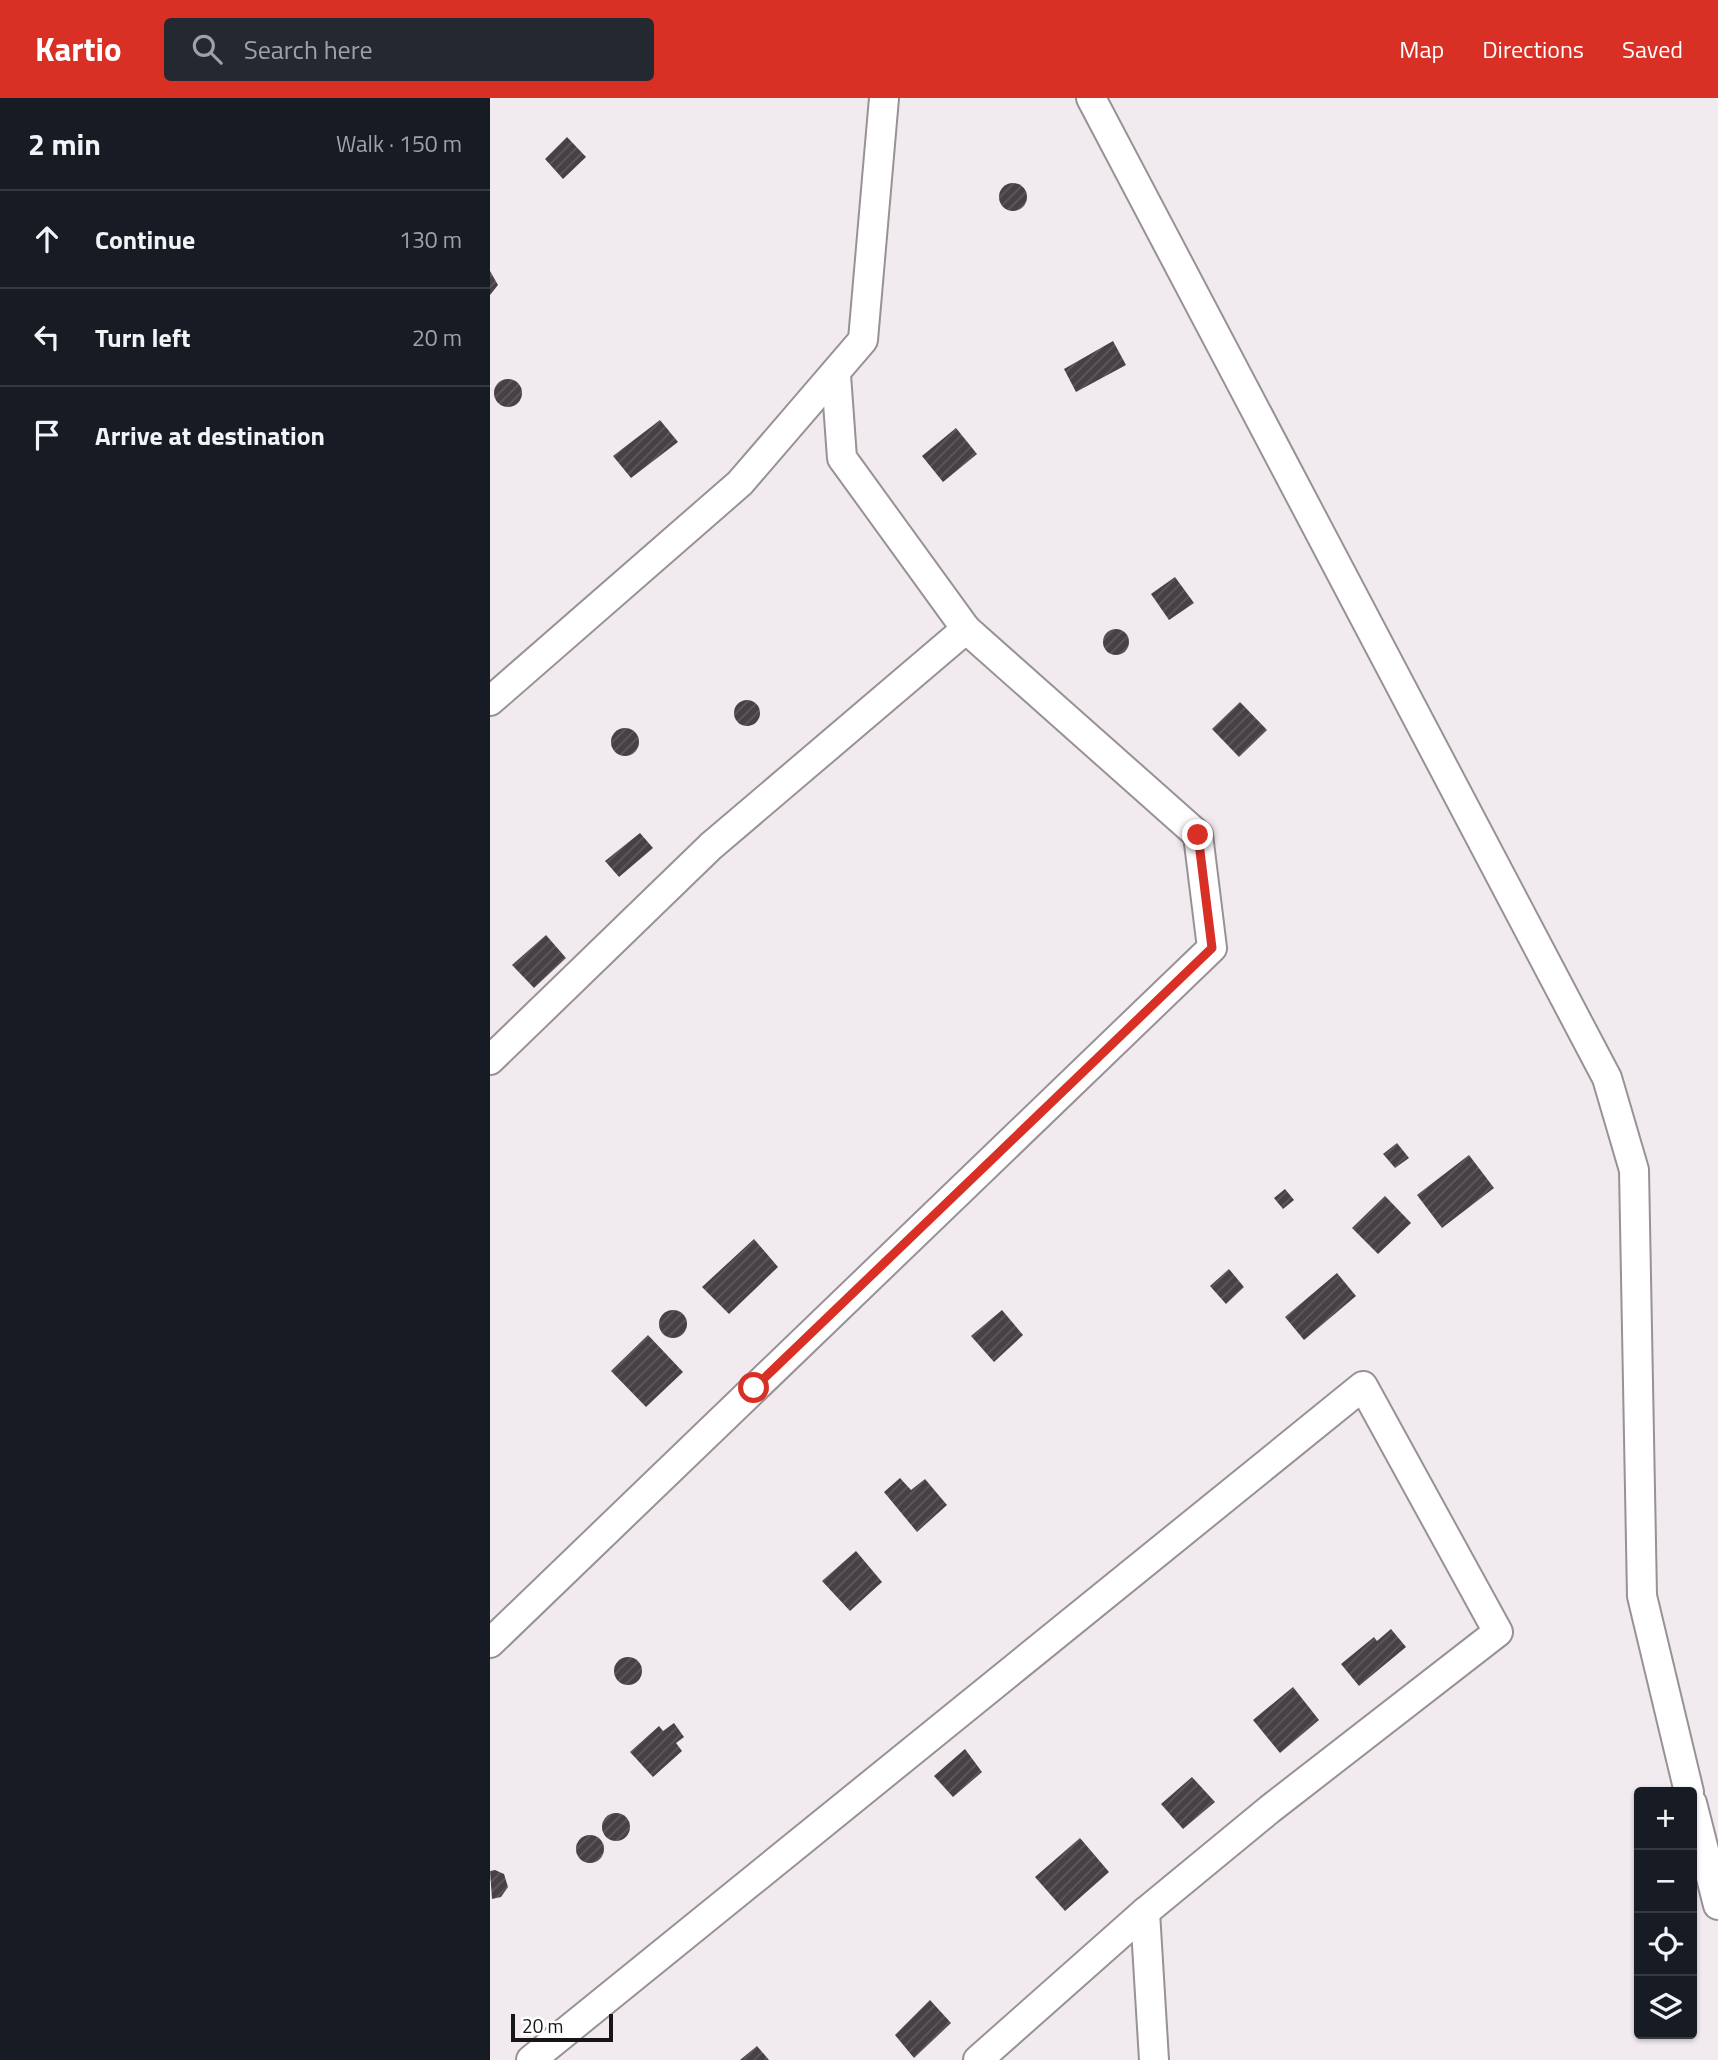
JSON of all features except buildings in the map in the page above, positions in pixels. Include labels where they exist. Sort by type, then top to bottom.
[{"type":"street","points":[[490,701],[740,483],[836,375],[863,340],[884,98]]},
{"type":"street","points":[[1091,98],[1607,1078],[1634,1170],[1642,1596],[1688,1787]]},
{"type":"street","points":[[490,1643],[1212,948],[1198,835],[966,629],[842,458],[836,375]]},
{"type":"street","points":[[490,1060],[711,846],[966,629]]},
{"type":"street","points":[[531,2060],[1363,1386],[1498,1632],[1270,1809],[1145,1912],[978,2060]]},
{"type":"street","points":[[1697,1823],[1718,1905]]},
{"type":"street","points":[[1145,1912],[1154,2060]]},
{"type":"route","points":[[754,1388],[1212,948],[1198,835]]}]
